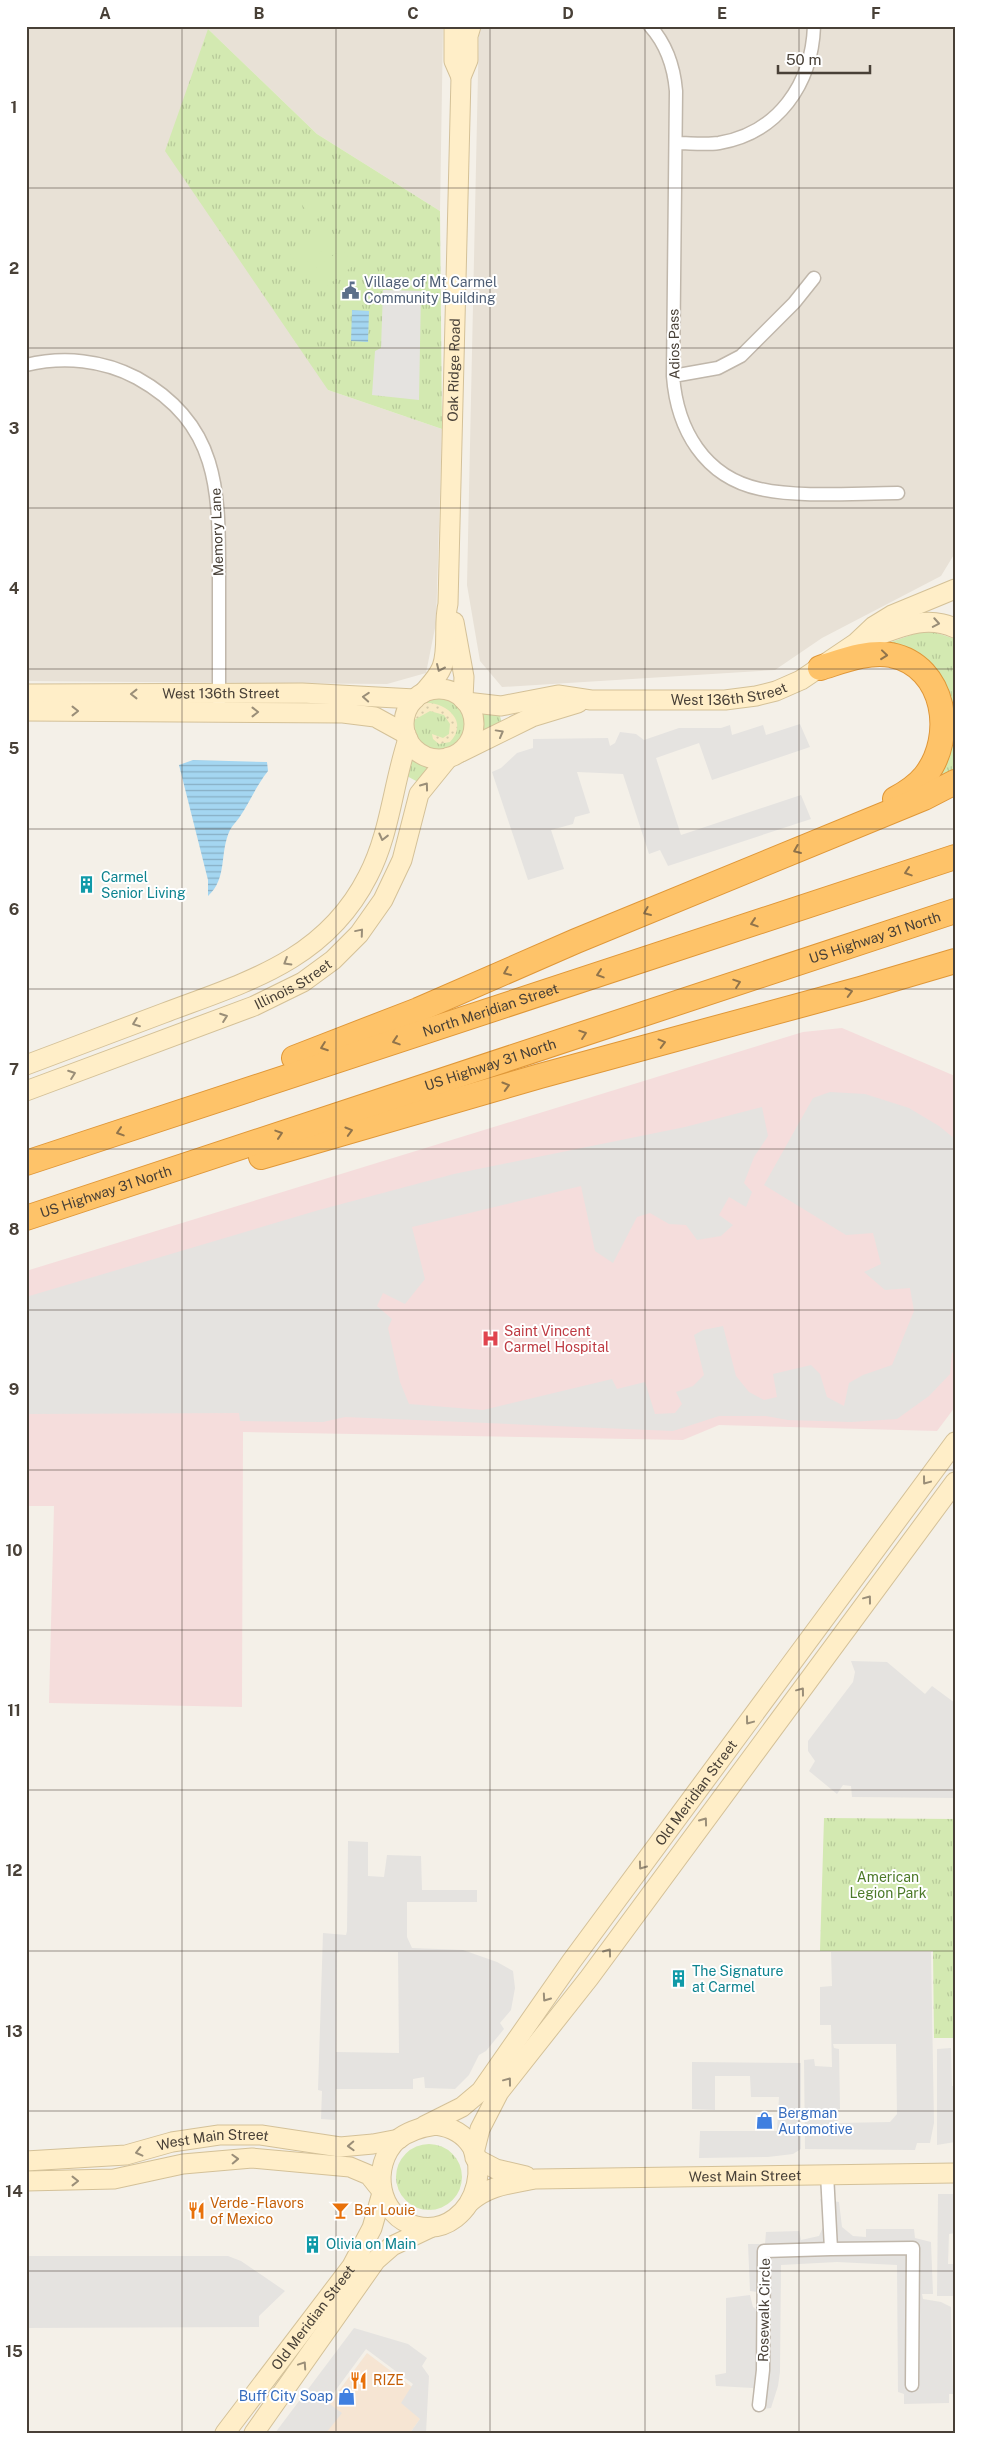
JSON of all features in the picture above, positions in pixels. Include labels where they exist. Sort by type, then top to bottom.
[{"type":"highway","points":[[820,668],[872,654],[900,658],[914,665],[927,676],[939,698],[943,715],[941,742],[934,762],[926,775],[912,790],[842,832]]},
{"type":"highway","points":[[166,1117],[234,1080],[401,1017],[584,938],[924,798],[955,782]]},
{"type":"highway","name":"North Meridian Street","points":[[26,1164],[955,857]]},
{"type":"highway","name":"US Highway 31 North","points":[[26,1218],[955,911]]},
{"type":"highway","points":[[183,1166],[232,1165],[540,1076],[860,989],[955,961]]},
{"type":"main road","name":"Oak Ridge Road","points":[[454,26],[454,61],[461,77]]},
{"type":"main road","name":"Oak Ridge Road","points":[[419,696],[442,667],[445,615],[448,604],[461,77],[468,60],[468,36],[471,26]]},
{"type":"main road","name":"West 136th Street","points":[[464,701],[501,706],[558,695],[587,699],[725,700],[748,697],[784,688],[820,668],[856,643],[874,626],[892,615],[955,589]]},
{"type":"main road","name":"Oak Ridge Road","points":[[448,604],[453,616],[464,677],[464,701]]},
{"type":"main road","name":"West 136th Street","points":[[856,643],[920,621],[936,622],[955,628]]},
{"type":"main road","points":[[435,690],[448,690],[464,701],[473,717],[474,730],[466,747],[452,756],[427,757],[414,749],[407,736],[406,715],[419,696],[435,690]]},
{"type":"main road","name":"West 136th Street","points":[[26,711],[219,702],[302,693],[419,696]]},
{"type":"main road","name":"West 136th Street","points":[[26,694],[219,702],[369,715],[407,736]]},
{"type":"main road","name":"West 136th Street","points":[[452,756],[532,717],[587,699]]},
{"type":"main road","name":"Illinois Street","points":[[26,1065],[264,975],[290,961],[325,934],[354,900],[375,862],[407,736]]},
{"type":"main road","name":"Illinois Street","points":[[26,1091],[254,1006],[303,982],[333,960],[359,934],[383,900],[402,860],[419,794],[452,756]]},
{"type":"main road","name":"Old Meridian Street","points":[[424,2126],[462,2108],[481,2091],[571,1962],[955,1442]]},
{"type":"main road","name":"Old Meridian Street","points":[[474,2155],[483,2122],[505,2085],[589,1978],[955,1482]]},
{"type":"main road","points":[[819,1626],[839,1639]]},
{"type":"main road","points":[[483,2122],[487,2144],[505,2171]]},
{"type":"main road","points":[[436,2125],[452,2130],[465,2138],[474,2155],[478,2180],[470,2202],[459,2214],[436,2226],[425,2227],[408,2224],[392,2212],[384,2201],[382,2192],[385,2158],[399,2139],[424,2126],[436,2125]]},
{"type":"main road","name":"West Main Street","points":[[26,2161],[126,2156],[172,2142],[219,2135],[261,2135],[331,2146],[351,2147],[399,2139]]},
{"type":"main road","name":"West Main Street","points":[[474,2155],[492,2167],[535,2179]]},
{"type":"main road","name":"West Main Street","points":[[26,2181],[114,2179],[183,2164],[252,2158],[343,2166],[369,2175],[382,2192]]},
{"type":"main road","points":[[356,2171],[367,2185],[373,2198],[372,2228]]},
{"type":"main road","name":"West Main Street","points":[[470,2202],[498,2186],[535,2179],[955,2173]]},
{"type":"main road","name":"Old Meridian Street","points":[[225,2433],[352,2266],[372,2228],[382,2192]]},
{"type":"main road","name":"Old Meridian Street","points":[[254,2433],[376,2260],[392,2246],[436,2226]]},
{"type":"street","name":"Adios Pass","points":[[650,26],[664,46],[674,70],[676,91],[673,376],[675,399],[682,424],[696,448],[712,465],[732,478],[758,489],[774,492],[898,493]]},
{"type":"street","points":[[676,143],[718,143],[747,134],[774,118],[795,94],[807,70],[811,58],[814,26]]},
{"type":"street","points":[[673,376],[718,368],[741,356],[794,303],[814,278]]},
{"type":"street","name":"Memory Lane","points":[[26,365],[68,360],[115,368],[144,382],[163,396],[180,412],[196,432],[212,468],[218,501],[219,702]]},
{"type":"street","points":[[827,2174],[831,2249]]},
{"type":"street","name":"Rosewalk Circle","points":[[758,2404],[763,2370],[764,2251],[912,2248],[912,2385]]},
{"type":"shaded area","points":[[26,26],[443,26],[440,211],[317,134],[208,29],[328,390],[442,429],[436,623],[426,673],[387,684],[26,681]]},
{"type":"shaded area","points":[[479,26],[955,26],[955,553],[941,576],[822,638],[775,670],[502,687],[480,661],[467,585]]},
{"type":"shaded area","points":[[383,290],[421,291],[419,400],[372,395],[375,351],[381,348]]},
{"type":"shaded area","points":[[800,724],[810,747],[712,780],[699,743],[656,758],[681,835],[801,795],[811,819],[668,866],[660,850],[649,854],[623,774],[577,772],[590,813],[575,817],[573,824],[551,830],[564,869],[528,880],[492,772],[501,768],[517,753],[533,748],[533,739],[608,738],[610,746],[615,743],[620,732],[636,734],[644,740],[679,728],[721,728],[730,725],[732,735],[763,725],[766,735]]},
{"type":"shaded area","name":"Saint Vincent Carmel Hospital","points":[[842,1028],[955,1076],[955,1407],[937,1431],[719,1425],[683,1440],[243,1432],[242,1707],[49,1703],[54,1506],[26,1506],[26,1271],[803,1032]]},
{"type":"shaded area","points":[[830,1092],[865,1094],[909,1108],[939,1126],[955,1139],[955,1352],[952,1353],[950,1374],[929,1396],[897,1419],[851,1422],[788,1420],[766,1416],[719,1416],[673,1431],[345,1417],[323,1422],[240,1421],[239,1413],[26,1414],[28,1392],[26,1392],[26,1297],[319,1210],[454,1174],[685,1127],[762,1107],[768,1136],[754,1157],[744,1183],[752,1192],[746,1207],[729,1197],[719,1215],[733,1225],[721,1236],[697,1240],[686,1225],[669,1224],[650,1213],[637,1217],[613,1263],[595,1251],[581,1186],[412,1227],[425,1279],[405,1304],[383,1293],[377,1306],[392,1319],[388,1328],[400,1382],[409,1404],[483,1410],[612,1379],[617,1389],[645,1382],[655,1414],[675,1413],[682,1404],[676,1392],[693,1386],[704,1375],[694,1335],[703,1330],[723,1326],[736,1376],[749,1392],[764,1400],[777,1397],[773,1374],[811,1365],[820,1374],[827,1397],[844,1406],[849,1383],[863,1375],[892,1365],[914,1311],[910,1288],[885,1290],[864,1272],[881,1264],[873,1233],[846,1235],[764,1185],[813,1098]]},
{"type":"shaded area","points":[[851,1661],[887,1662],[925,1694],[932,1686],[955,1703],[955,1798],[852,1797],[851,1786],[843,1785],[837,1794],[809,1771],[815,1761],[808,1751],[808,1741],[853,1682],[855,1672]]},
{"type":"shaded area","points":[[348,1841],[368,1842],[368,1876],[384,1877],[387,1855],[421,1856],[422,1890],[477,1890],[477,1902],[407,1902],[407,1937],[412,1948],[463,1950],[497,1962],[513,1971],[515,1988],[511,2010],[500,2023],[504,2029],[486,2051],[479,2055],[469,2075],[455,2089],[425,2088],[424,2077],[413,2079],[413,2089],[336,2089],[335,2120],[321,2119],[322,2091],[318,2090],[323,1933],[346,1935]],"holes":[[[340,1951],[398,1952],[399,2053],[336,2052],[337,1953]]]},
{"type":"shaded area","points":[[831,1952],[931,1952],[934,2123],[930,2143],[917,2143],[915,2150],[805,2149],[804,2060],[814,2059],[815,2066],[832,2067],[831,2025],[820,2025],[820,1987],[832,1986]],"holes":[[[833,2044],[896,2044],[897,2114],[890,2122],[838,2123],[836,2110],[840,2109],[839,2049],[834,2048]]]},
{"type":"shaded area","points":[[951,2048],[952,2086],[955,2086],[955,2142],[937,2145],[937,2049]]},
{"type":"shaded area","points":[[692,2062],[801,2063],[801,2149],[793,2154],[768,2157],[699,2158],[700,2131],[777,2131],[779,2097],[751,2097],[750,2076],[715,2076],[715,2110],[692,2109]]},
{"type":"shaded area","points":[[938,2194],[955,2194],[955,2233],[949,2234],[948,2264],[955,2264],[955,2296],[937,2296]]},
{"type":"shaded area","points":[[820,2199],[839,2202],[842,2227],[853,2236],[866,2237],[866,2229],[914,2229],[915,2238],[931,2242],[933,2294],[922,2294],[923,2299],[941,2302],[951,2307],[953,2394],[949,2394],[949,2403],[904,2404],[904,2394],[898,2392],[897,2265],[837,2262],[781,2265],[780,2372],[771,2408],[754,2410],[753,2388],[716,2386],[715,2375],[726,2373],[726,2298],[750,2295],[753,2307],[757,2310],[757,2292],[750,2291],[748,2244],[765,2244],[766,2232],[799,2231],[801,2240],[819,2236],[824,2225]]},
{"type":"shaded area","points":[[26,2256],[228,2256],[241,2261],[285,2291],[259,2316],[259,2327],[26,2328]]},
{"type":"shaded area","points":[[354,2328],[408,2344],[427,2358],[422,2366],[429,2376],[426,2433],[410,2433],[420,2419],[401,2403],[413,2384],[366,2349],[327,2402],[342,2413],[326,2433],[275,2433]]},
{"type":"shaded area","points":[[367,2353],[412,2387],[420,2419],[410,2433],[316,2433],[332,2400]]},
{"type":"green space","points":[[208,29],[317,134],[440,211],[442,429],[328,390],[165,151]]},
{"type":"green space","points":[[310,188],[329,211],[314,221],[297,198]]},
{"type":"green space","points":[[324,225],[336,241],[300,267],[288,251]]},
{"type":"green space","points":[[342,249],[354,265],[319,292],[306,275]]},
{"type":"green space","points":[[931,631],[955,639],[955,774],[931,787],[950,727],[888,643],[917,633]]},
{"type":"green space","points":[[439,698],[449,700],[457,706],[463,714],[465,724],[463,734],[457,742],[449,748],[439,750],[429,748],[421,742],[415,734],[413,724],[415,714],[421,706],[429,700]]},
{"type":"green space","points":[[477,710],[499,711],[502,726],[478,736],[480,723]]},
{"type":"green space","points":[[410,753],[434,765],[418,782],[405,775]]},
{"type":"green space","name":"American Legion Park","points":[[824,1818],[955,1819],[955,2038],[934,2038],[933,1951],[820,1951]]},
{"type":"green space","points":[[423,2144],[435,2144],[447,2149],[457,2159],[462,2171],[460,2190],[447,2205],[435,2210],[423,2210],[411,2205],[401,2195],[396,2183],[396,2171],[401,2159],[411,2149]]},
{"type":"sand","points":[[424,703],[440,705],[447,709],[456,720],[457,727],[450,742],[439,744],[433,739],[432,734],[443,738],[449,734],[450,724],[444,715],[430,711],[414,720],[417,711]]},
{"type":"water","points":[[352,310],[369,311],[368,342],[351,341]]},
{"type":"water","points":[[193,760],[267,762],[268,771],[230,830],[221,873],[214,889],[208,896],[208,880],[179,765]]},
{"type":"place","name":"Village of Mt Carmel Community Building","points":[[350,290]]},
{"type":"place","name":"Carmel Senior Living","points":[[87,885]]},
{"type":"place","name":"Saint Vincent Carmel Hospital","points":[[490,1339]]},
{"type":"place","name":"The Signature at Carmel","points":[[678,1979]]},
{"type":"place","name":"Bergman Automotive","points":[[764,2121]]},
{"type":"place","name":"Bar Louie","points":[[340,2210]]},
{"type":"place","name":"Verde - Flavors of Mexico","points":[[196,2211]]},
{"type":"place","name":"Olivia on Main","points":[[312,2244]]},
{"type":"place","name":"RIZE","points":[[359,2380]]},
{"type":"place","name":"Buff City Soap","points":[[347,2396]]}]
